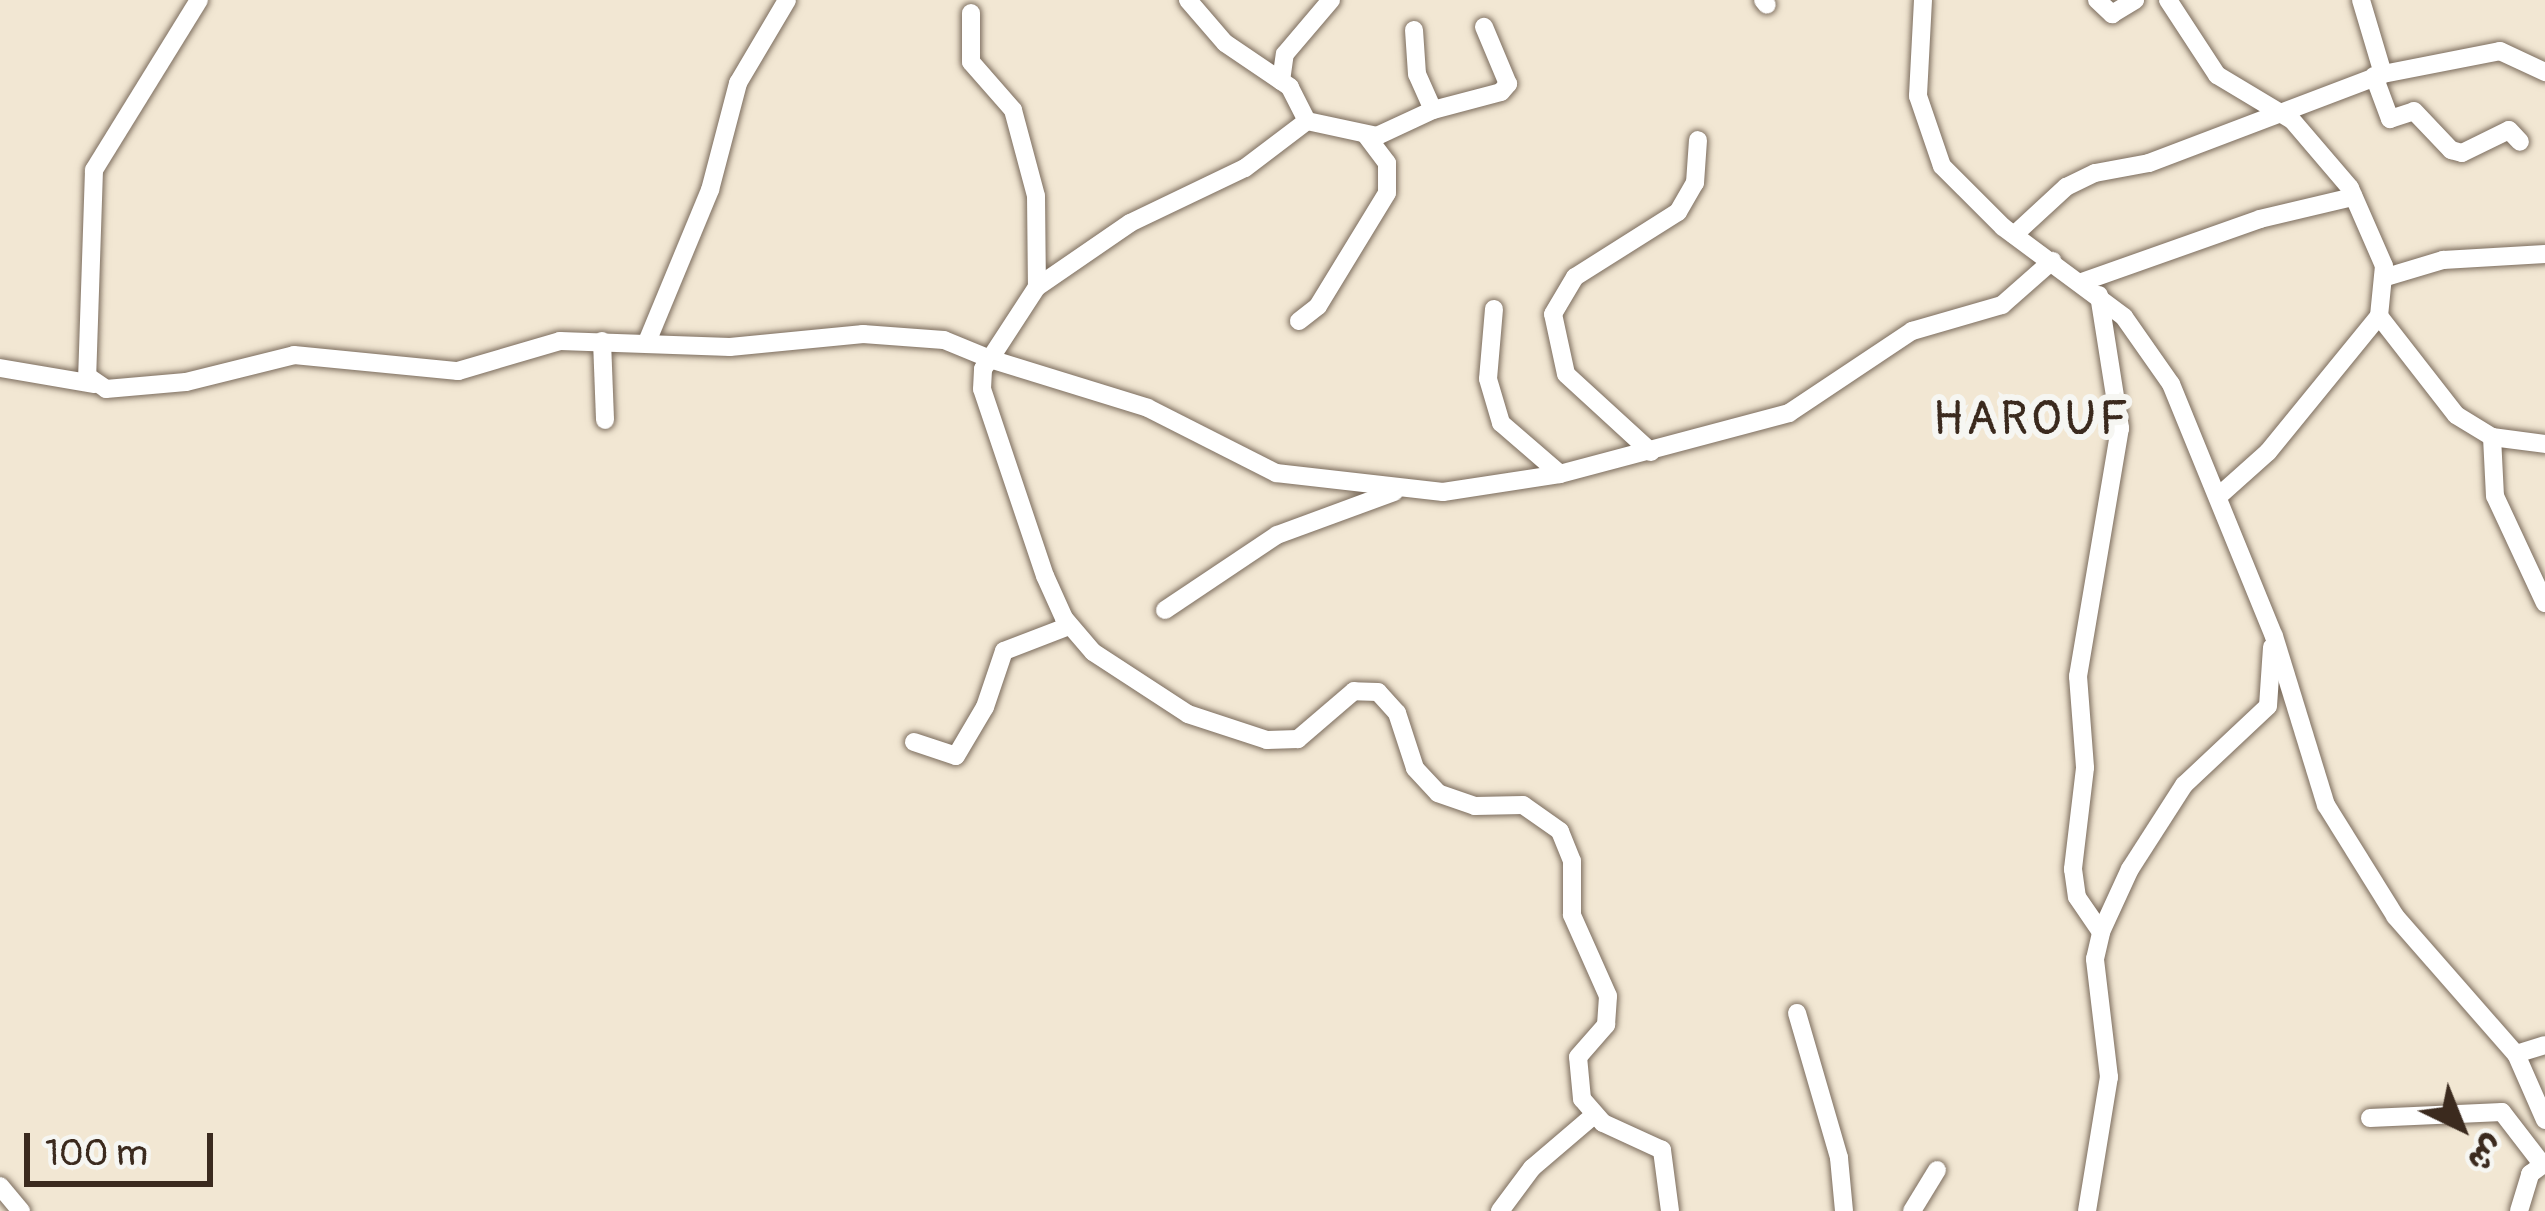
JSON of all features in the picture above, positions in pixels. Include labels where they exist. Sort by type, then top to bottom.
[{"type":"street","points":[[95,385],[87,376],[94,170],[200,0]]},
{"type":"street","points":[[647,342],[710,190],[738,83],[787,0]]},
{"type":"street","points":[[1188,0],[1225,43],[1281,81],[1304,104],[1307,121]]},
{"type":"street","points":[[1281,81],[1286,54],[1331,0]]},
{"type":"street","points":[[1923,0],[1917,77],[1927,134],[1967,196],[2099,295],[2171,384],[2221,494],[2274,636],[2326,805],[2355,858],[2435,965],[2516,1054],[2545,1120]]},
{"type":"street","points":[[2096,0],[2112,14],[2135,0]]},
{"type":"street","points":[[2168,0],[2217,75],[2281,114],[2353,196],[2371,225],[2384,278],[2379,316],[2268,452],[2221,494]]},
{"type":"street","points":[[2361,0],[2390,119],[2414,111],[2451,150],[2509,130],[2520,142]]},
{"type":"street","points":[[971,13],[970,62],[1013,110],[1036,196],[1037,287]]},
{"type":"street","points":[[1307,121],[1366,135],[1508,84],[1484,27]]},
{"type":"street","points":[[1414,30],[1417,74],[1433,110]]},
{"type":"street","points":[[2014,235],[2066,187],[2095,173],[2150,163],[2379,75],[2500,51],[2545,72]]},
{"type":"street","points":[[1307,121],[1264,156],[1130,223],[1037,287],[990,359],[982,388],[1029,534],[1070,626],[1093,652],[1169,703],[1267,740],[1298,739],[1354,691],[1378,692],[1397,713],[1415,768],[1438,793],[1474,806],[1523,805],[1550,818],[1573,861],[1578,934],[1608,996],[1606,1025],[1577,1069],[1594,1115],[1662,1150],[1670,1211]]},
{"type":"street","points":[[1299,321],[1318,306],[1387,193],[1387,163],[1366,135]]},
{"type":"street","points":[[1651,452],[1566,374],[1553,314],[1575,277],[1678,212],[1695,183],[1698,140]]},
{"type":"street","points":[[2082,282],[2260,219],[2353,196]]},
{"type":"street","points":[[2384,278],[2443,260],[2545,254]]},
{"type":"street","points":[[1165,610],[1277,535],[1394,492],[1560,474],[1812,403],[1912,331],[2002,305],[2052,261]]},
{"type":"street","points":[[2099,295],[2120,428],[2078,676],[2085,768],[2073,869],[2077,897],[2101,932]]},
{"type":"street","points":[[1494,309],[1488,379],[1501,423],[1560,474]]},
{"type":"street","points":[[2379,316],[2433,391],[2492,437],[2545,444]]},
{"type":"street","points":[[0,368],[95,385],[164,386],[295,355],[458,371],[560,341],[730,347],[815,334],[920,336],[1181,421],[1276,472],[1394,492]]},
{"type":"street","points":[[602,341],[604,420]]},
{"type":"street","points":[[2492,437],[2495,496],[2545,603]]},
{"type":"street","points":[[914,742],[956,756],[977,724],[1004,651],[1070,626]]},
{"type":"street","points":[[2086,1211],[2109,1078],[2096,959],[2101,932],[2175,798],[2203,760],[2268,706],[2274,636]]},
{"type":"street","points":[[1797,1013],[1840,1158],[1844,1211]]},
{"type":"street","points":[[2516,1054],[2545,1045]]},
{"type":"street","points":[[2370,1118],[2502,1112],[2543,1164],[2519,1195],[2519,1211]]},
{"type":"street","points":[[1500,1211],[1532,1168],[1594,1115]]},
{"type":"street","points":[[1912,1211],[1937,1170]]},
{"type":"street","points":[[0,1186],[21,1211]]},
{"type":"district","name":"HAROUF","points":[[2032,420]]}]
